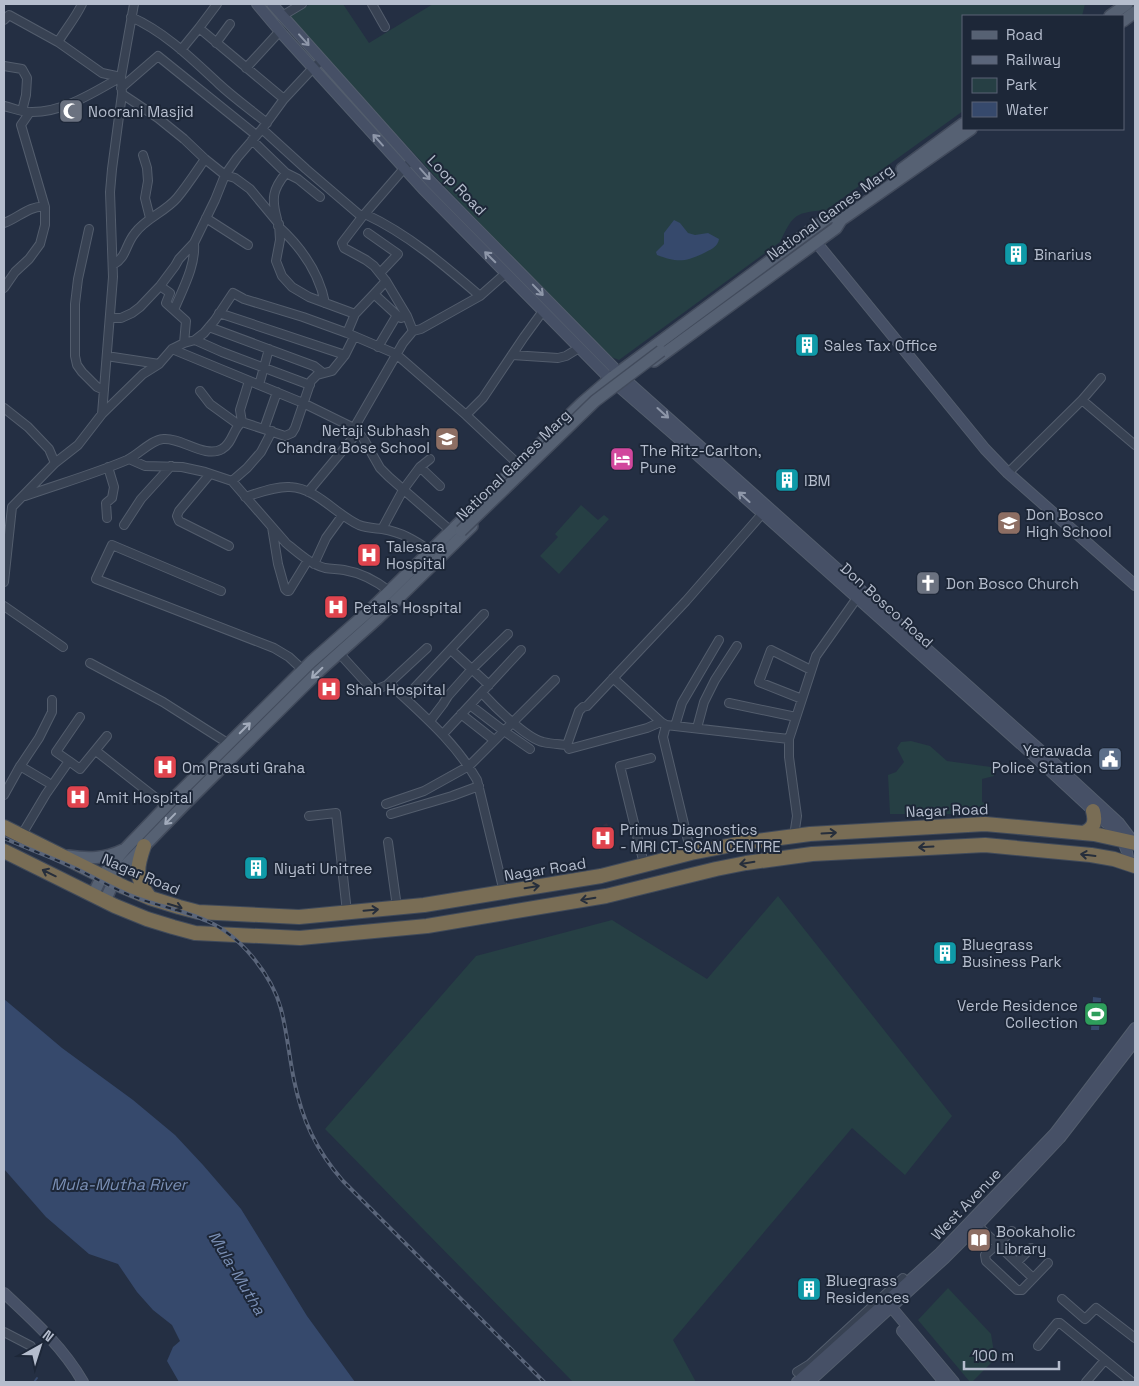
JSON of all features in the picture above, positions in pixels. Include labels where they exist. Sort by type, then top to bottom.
[{"type":"highway","points":[[1084,833],[1094,825],[1093,811]]},
{"type":"highway","name":"Nagar Road","points":[[4,827],[150,898],[198,912],[300,917],[424,905],[504,892],[602,876],[644,864],[742,843],[810,834],[970,824],[1084,833],[1132,843]]},
{"type":"highway","points":[[4,851],[99,898],[147,919],[195,933],[300,938],[427,926],[606,896],[716,869],[812,854],[985,845],[1091,855],[1132,865]]},
{"type":"highway","points":[[144,846],[139,861],[138,874],[143,888],[150,898]]},
{"type":"main road","name":"Loop Road","points":[[257,4],[404,168],[579,348],[619,380]]},
{"type":"main road","name":"Loop Road","points":[[272,4],[438,189],[619,380]]},
{"type":"main road","points":[[1112,15],[1128,4]]},
{"type":"main road","points":[[1124,20],[1135,12]]},
{"type":"main road","name":"National Games Marg","points":[[619,380],[836,228],[839,218],[962,125]]},
{"type":"main road","name":"National Games Marg","points":[[108,879],[118,874],[186,802],[319,671],[353,626],[430,551],[457,530],[518,464],[591,402],[829,217],[839,218],[970,130]]},
{"type":"main road","points":[[335,649],[367,623],[457,530],[595,401],[660,349],[839,218]]},
{"type":"main road","points":[[816,242],[985,449],[1008,473],[1135,585]]},
{"type":"main road","name":"Don Bosco Road","points":[[619,380],[762,514],[1033,755],[1113,829],[1132,843]]},
{"type":"main road","name":"Don Bosco Road","points":[[619,380],[1038,749],[1119,823],[1132,843]]},
{"type":"main road","name":"National Games Marg","points":[[108,879],[125,850],[166,806],[303,670],[377,619],[591,402]]},
{"type":"main road","name":"Don Bosco Road","points":[[1132,843],[1128,855],[1132,865]]},
{"type":"main road","points":[[59,855],[91,859],[125,850]]},
{"type":"main road","points":[[99,898],[108,879]]},
{"type":"main road","name":"West Avenue","points":[[975,1222],[1055,1133],[1135,1028]]},
{"type":"main road","name":"West Avenue","points":[[808,1382],[1060,1138],[1135,1041]]},
{"type":"main road","points":[[4,1293],[55,1342],[78,1373],[82,1382]]},
{"type":"main road","points":[[886,1307],[944,1382]]},
{"type":"main road","points":[[886,1307],[954,1382]]},
{"type":"main road","name":"West Avenue","points":[[797,1377],[868,1314],[886,1307]]},
{"type":"street","points":[[58,42],[82,4]]},
{"type":"street","points":[[102,414],[114,276],[110,192],[121,77],[134,4]]},
{"type":"street","points":[[181,50],[217,4]]},
{"type":"street","points":[[282,16],[302,4]]},
{"type":"street","points":[[384,4],[373,6],[384,27]]},
{"type":"street","points":[[4,20],[9,15],[58,42],[102,73],[121,77]]},
{"type":"street","points":[[131,17],[147,24],[181,50],[222,86],[259,132],[286,173],[298,179],[320,197]]},
{"type":"street","points":[[216,42],[230,24]]},
{"type":"street","points":[[199,28],[284,99]]},
{"type":"street","points":[[246,68],[280,31]]},
{"type":"street","points":[[121,91],[158,56],[259,132],[364,215],[381,221],[424,249],[480,296]]},
{"type":"street","points":[[110,318],[121,318],[132,313],[160,286],[179,259],[194,243],[225,176],[236,158],[284,99],[322,60]]},
{"type":"street","points":[[4,66],[22,69],[27,78],[26,112],[21,125],[46,207],[46,225],[40,244],[29,259],[15,272],[4,288]]},
{"type":"street","points":[[4,106],[26,112],[46,111],[89,95],[121,77]]},
{"type":"street","points":[[121,91],[184,139],[204,160],[225,176],[235,178],[250,189],[308,259],[323,289],[325,303]]},
{"type":"street","points":[[143,156],[148,180],[145,198],[150,218]]},
{"type":"street","points":[[411,159],[364,215],[342,243],[342,246],[366,260],[380,273],[407,316],[413,331]]},
{"type":"street","points":[[113,265],[122,259],[133,235],[150,218],[177,198],[204,160]]},
{"type":"street","points":[[286,173],[277,185],[274,196],[280,240],[276,261],[282,276],[292,287],[309,297],[355,314]]},
{"type":"street","points":[[4,223],[31,208],[46,207]]},
{"type":"street","points":[[206,218],[248,244]]},
{"type":"street","points":[[89,229],[78,279],[75,304],[75,356],[77,365],[82,372],[97,387],[104,390]]},
{"type":"street","points":[[368,233],[398,254],[380,273]]},
{"type":"street","points":[[174,310],[190,270],[194,243]]},
{"type":"street","points":[[308,492],[356,430],[396,354],[413,331],[421,330],[480,296],[506,273]]},
{"type":"street","points":[[200,391],[210,404],[240,423],[285,436],[292,433],[311,381],[317,375],[332,371],[345,355],[355,314],[386,281]]},
{"type":"street","points":[[160,286],[170,293],[166,303],[186,321],[184,344]]},
{"type":"street","points":[[9,513],[55,463],[78,444],[102,414],[143,374],[158,364],[172,349],[195,340],[209,327],[233,293],[244,299],[303,317],[396,354],[466,415],[518,464]]},
{"type":"street","points":[[374,294],[401,318],[407,316]]},
{"type":"street","points":[[466,415],[483,398],[543,311]]},
{"type":"street","points":[[219,313],[345,355]]},
{"type":"street","points":[[378,347],[397,315]]},
{"type":"street","points":[[209,327],[314,366],[323,373]]},
{"type":"street","points":[[195,340],[310,385]]},
{"type":"street","points":[[512,355],[558,358],[566,356],[579,348]]},
{"type":"street","points":[[172,349],[303,403],[356,430],[380,468],[403,490],[457,530]]},
{"type":"street","points":[[259,385],[269,349]]},
{"type":"street","points":[[113,358],[158,364]]},
{"type":"street","points":[[1008,473],[1082,400],[1101,378]]},
{"type":"street","points":[[23,496],[129,459],[164,438],[206,451],[222,449],[229,444],[240,423],[240,410],[248,381]]},
{"type":"street","points":[[232,481],[261,452],[277,392]]},
{"type":"street","points":[[1082,400],[1135,446]]},
{"type":"street","points":[[4,408],[28,427],[49,449],[55,463]]},
{"type":"street","points":[[129,459],[145,466],[182,467],[232,481],[286,543],[311,562],[324,568],[361,574],[376,581],[389,591]]},
{"type":"street","points":[[382,529],[403,490],[420,467],[430,459]]},
{"type":"street","points":[[124,525],[141,499],[171,466]]},
{"type":"street","points":[[107,518],[106,503],[112,498],[114,487],[108,467]]},
{"type":"street","points":[[420,467],[440,486]]},
{"type":"street","points":[[210,474],[179,511],[177,516],[179,521],[229,546]]},
{"type":"street","points":[[246,497],[272,489],[289,487],[303,489],[316,496],[342,516],[361,526],[403,534],[416,540],[430,551]]},
{"type":"street","points":[[4,503],[9,513],[4,582]]},
{"type":"street","points":[[567,745],[579,711],[587,706],[686,601],[762,514]]},
{"type":"street","points":[[272,527],[278,564],[285,589],[289,591],[342,516]]},
{"type":"street","points":[[221,591],[112,545],[96,579],[274,648],[289,657],[303,670]]},
{"type":"street","points":[[794,836],[797,816],[789,757],[789,739],[819,651],[857,598]]},
{"type":"street","points":[[4,606],[62,647]]},
{"type":"street","points":[[405,698],[484,614]]},
{"type":"street","points":[[430,721],[448,696],[472,669],[508,634]]},
{"type":"street","points":[[675,726],[682,703],[719,640]]},
{"type":"street","points":[[697,728],[704,702],[715,680],[737,646]]},
{"type":"street","points":[[335,649],[375,690],[387,686],[427,648]]},
{"type":"street","points":[[451,650],[489,685]]},
{"type":"street","points":[[443,734],[521,650]]},
{"type":"street","points":[[802,699],[759,682],[771,650],[811,670]]},
{"type":"street","points":[[90,664],[163,702],[229,744]]},
{"type":"street","points":[[614,678],[663,723],[789,739]]},
{"type":"street","points":[[386,804],[424,791],[469,766],[555,680]]},
{"type":"street","points":[[387,686],[393,687],[443,734],[469,766],[477,780],[504,892]]},
{"type":"street","points":[[482,693],[498,710],[536,740],[567,745],[570,749],[663,723]]},
{"type":"street","points":[[4,795],[20,766],[39,738],[52,712],[52,700]]},
{"type":"street","points":[[729,703],[796,717]]},
{"type":"street","points":[[470,705],[530,749]]},
{"type":"street","points":[[461,714],[494,740]]},
{"type":"street","points":[[80,717],[56,752],[80,769],[107,736]]},
{"type":"street","points":[[663,723],[663,737],[691,853]]},
{"type":"street","points":[[96,751],[166,806]]},
{"type":"street","points":[[644,864],[620,766],[651,758]]},
{"type":"street","points":[[21,836],[46,794],[69,761]]},
{"type":"street","points":[[20,766],[47,782]]},
{"type":"street","points":[[391,814],[479,786]]},
{"type":"street","points":[[309,816],[336,813],[347,912]]},
{"type":"street","points":[[388,842],[398,908]]},
{"type":"street","points":[[975,1222],[1033,1278]]},
{"type":"street","points":[[1012,1231],[985,1258],[1017,1290],[1022,1290],[1048,1263]]},
{"type":"street","points":[[1017,1262],[1030,1248]]},
{"type":"street","points":[[868,1314],[903,1278]]},
{"type":"street","points":[[1062,1299],[1085,1319],[1096,1308],[1135,1338]]},
{"type":"street","points":[[1038,1346],[1057,1323],[1060,1323],[1132,1382]]},
{"type":"street","points":[[4,1332],[31,1346]]},
{"type":"street","points":[[1086,1382],[1104,1360]]},
{"type":"shaded area","name":"Primus Diagnostics - MRI CT-SCAN CENTRE","points":[[607,823],[615,846],[599,851],[591,829],[598,826],[600,830],[605,829],[603,825]]},
{"type":"green space","points":[[311,4],[343,4],[369,43],[433,4],[1085,4],[1082,15],[962,15],[962,112],[826,210],[808,212],[797,216],[789,225],[780,242],[619,360],[604,353],[444,186],[287,16]]},
{"type":"green space","points":[[581,505],[598,520],[604,515],[609,519],[559,574],[540,556],[558,537],[555,534]]},
{"type":"green space","points":[[911,741],[930,746],[947,761],[991,767],[994,776],[982,779],[982,802],[988,804],[986,814],[890,814],[888,775],[896,772],[904,762],[897,748],[901,742]]},
{"type":"green space","points":[[778,896],[952,1116],[905,1175],[852,1128],[673,1340],[696,1382],[573,1382],[325,1129],[476,956],[612,920],[707,979]]},
{"type":"green space","points":[[948,1288],[991,1334],[995,1359],[972,1382],[970,1382],[918,1320]]},
{"type":"water","points":[[674,220],[680,223],[688,233],[695,235],[708,233],[719,239],[717,244],[708,251],[682,260],[657,255],[656,252],[664,244],[664,233]]},
{"type":"water","name":"Verde Residence Collection","points":[[1093,997],[1101,998],[1099,1030],[1091,1030]]},
{"type":"water","name":"Mula-Mutha River","points":[[4,999],[62,1048],[133,1100],[175,1135],[203,1165],[241,1209],[307,1316],[355,1382],[179,1382],[167,1361],[173,1347],[180,1341],[172,1325],[153,1310],[137,1292],[118,1264],[89,1254],[46,1217],[4,1169]]},
{"type":"waterway","points":[[34,1382],[37,1378]]},
{"type":"railway","points":[[4,838],[77,869],[135,897],[207,921],[219,927],[243,946],[262,970],[277,996],[283,1018],[297,1095],[311,1134],[325,1158],[343,1181],[544,1382]]},
{"type":"place","name":"Noorani Masjid","points":[[71,111]]},
{"type":"place","name":"Binarius","points":[[1016,254]]},
{"type":"place","name":"Sales Tax Office","points":[[807,345]]},
{"type":"place","name":"Netaji Subhash Chandra Bose School","points":[[447,439]]},
{"type":"place","name":"The Ritz-Carlton, Pune","points":[[622,459]]},
{"type":"place","name":"IBM","points":[[787,480]]},
{"type":"place","name":"Don Bosco High School","points":[[1009,523]]},
{"type":"place","name":"Talesara Hospital","points":[[369,555]]},
{"type":"place","name":"Don Bosco Church","points":[[928,583]]},
{"type":"place","name":"Petals Hospital","points":[[336,607]]},
{"type":"place","name":"Shah Hospital","points":[[329,689]]},
{"type":"place","name":"Yerawada Police Station","points":[[1110,759]]},
{"type":"place","name":"Om Prasuti Graha","points":[[165,767]]},
{"type":"place","name":"Amit Hospital","points":[[78,797]]},
{"type":"place","name":"Primus Diagnostics - MRI CT-SCAN CENTRE","points":[[603,838]]},
{"type":"place","name":"Niyati Unitree","points":[[256,868]]},
{"type":"place","name":"Bluegrass Business Park","points":[[945,953]]},
{"type":"place","name":"Verde Residence Collection","points":[[1096,1014]]},
{"type":"place","name":"Bookaholic Library","points":[[979,1240]]},
{"type":"place","name":"Bluegrass Residences","points":[[809,1289]]},
{"type":"water label","name":"Mula-Mutha","points":[[237,1273]]}]
